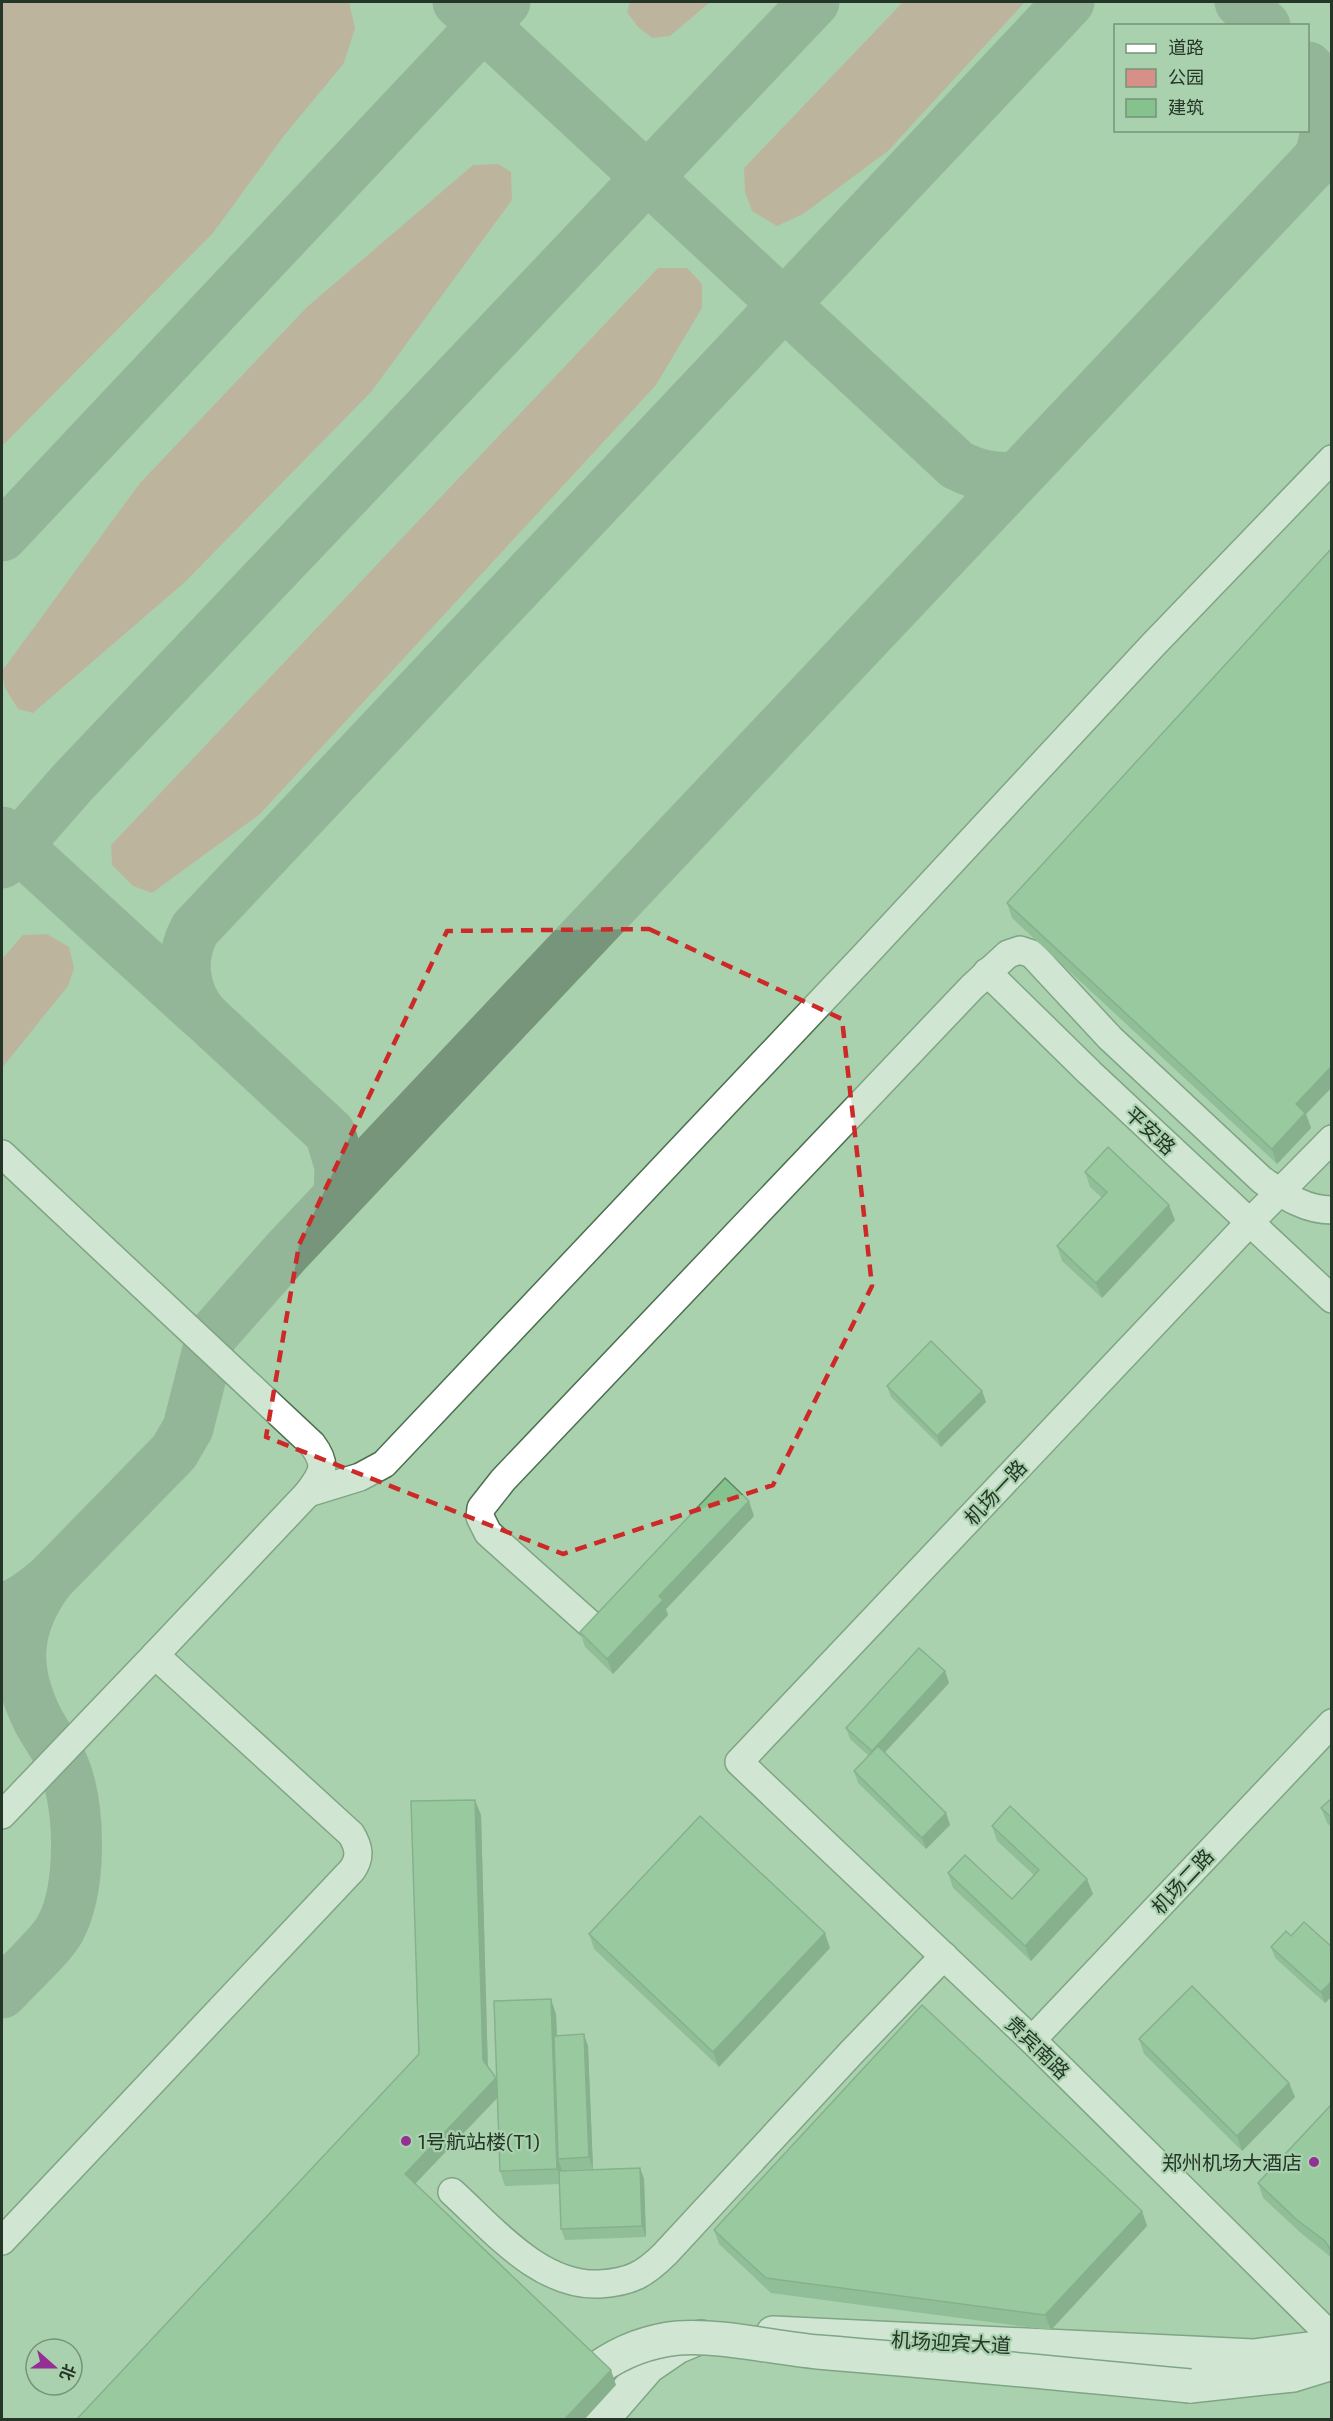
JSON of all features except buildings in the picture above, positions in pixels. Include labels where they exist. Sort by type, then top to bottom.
[{"type":"main road","name":"机场迎宾大道","points":[[602,2420],[649,2366],[677,2347],[705,2336],[749,2332],[1253,2356],[1332,2346]]},
{"type":"main road","points":[[598,2368],[611,2359],[639,2347],[660,2340],[681,2338],[722,2340],[792,2350],[1190,2386],[1293,2375],[1332,2363]]},
{"type":"street","points":[[308,1493],[360,1477],[384,1464],[866,954],[1144,654],[1332,459]]},
{"type":"street","points":[[590,1624],[488,1533],[482,1522],[481,1508],[502,1480],[980,980],[1008,954],[1020,950],[1032,954],[1110,1038],[1245,1166],[1279,1193],[1313,1209],[1332,1210]]},
{"type":"street","name":"平安路","points":[[980,980],[1090,1073],[1332,1299]]},
{"type":"street","name":"机场一路","points":[[739,1762],[1250,1222],[1332,1139]]},
{"type":"street","points":[[2,1154],[312,1444],[321,1456],[323,1466],[318,1479],[308,1493],[2,1815]]},
{"type":"street","points":[[2,2241],[357,1863],[357,1843],[351,1834],[156,1655]]},
{"type":"street","name":"机场二路","points":[[1032,2040],[1332,1723]]},
{"type":"street","name":"贵宾南路","points":[[739,1762],[1032,2040],[1332,2337]]},
{"type":"street","points":[[452,2192],[534,2264],[561,2279],[581,2284],[607,2284],[641,2275],[665,2254],[944,1956]]},
{"type":"highlighted area","points":[[649,929],[842,1019],[872,1286],[773,1485],[563,1554],[266,1437],[299,1245],[447,931]]},
{"type":"green space","points":[[2,2],[349,2],[355,28],[344,63],[283,137],[213,233],[2,446]]},
{"type":"green space","points":[[630,2],[710,2],[670,36],[652,38],[638,27],[627,12]]},
{"type":"green space","points":[[903,2],[1025,2],[888,151],[803,214],[777,226],[752,211],[745,192],[744,168]]},
{"type":"green space","points":[[498,164],[511,172],[512,200],[371,392],[185,582],[33,713],[18,709],[5,688],[2,671],[140,483],[307,307],[473,165]]},
{"type":"green space","points":[[658,268],[687,268],[702,284],[702,308],[656,385],[260,814],[152,893],[133,886],[112,865],[111,845]]},
{"type":"green space","points":[[47,934],[69,947],[74,968],[68,986],[2,1068],[2,959],[23,935]]},
{"type":"taxiway","points":[[458,2],[957,465],[985,476],[1015,477]]},
{"type":"taxiway","points":[[2,536],[505,2]]},
{"type":"taxiway","points":[[2,863],[73,782],[814,2]]},
{"type":"taxiway","points":[[339,1195],[340,1166],[330,1133],[205,1017],[192,997],[185,963],[195,929],[1069,2]]},
{"type":"taxiway","points":[[1240,2],[1263,24]]},
{"type":"taxiway","points":[[1309,68],[1322,87],[1327,108],[1326,131],[1320,156]]},
{"type":"taxiway","points":[[2,1609],[33,1593],[49,1580],[174,1452],[188,1428],[211,1337],[286,1252],[1332,144]]},
{"type":"taxiway","points":[[2,832],[200,1013]]},
{"type":"taxiway","points":[[2,1993],[41,1953],[60,1929],[67,1912],[75,1870],[76,1824],[69,1781],[63,1764],[30,1701],[21,1665],[21,1648],[29,1614],[49,1580]]},
{"type":"place","name":"1号航站楼(T1)","points":[[406,2141]]},
{"type":"place","name":"郑州机场大酒店","points":[[1314,2162]]}]
